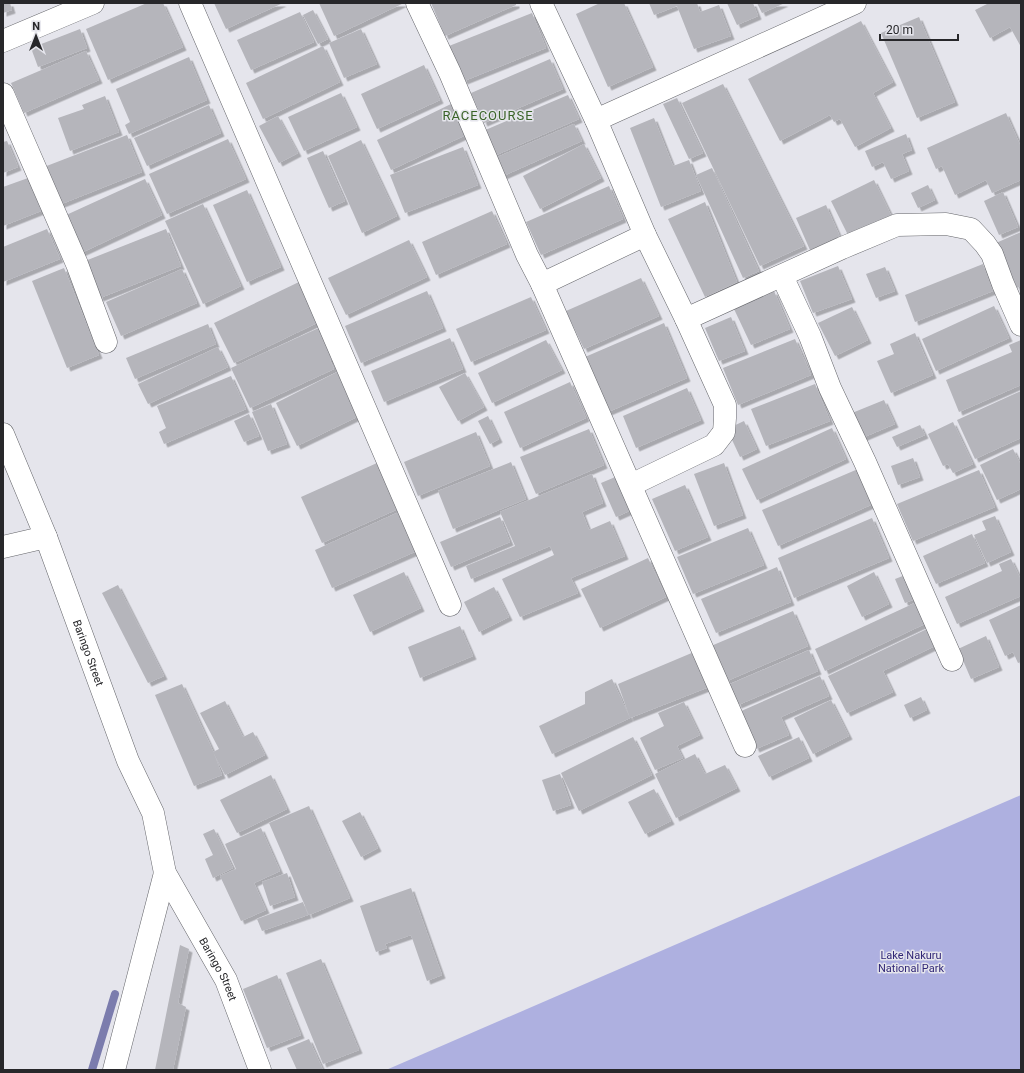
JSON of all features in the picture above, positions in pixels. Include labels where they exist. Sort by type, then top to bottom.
[{"type":"street","points":[[3,41],[93,3]]},
{"type":"street","points":[[190,3],[450,605]]},
{"type":"street","points":[[417,3],[450,73],[527,255],[542,284],[745,746]]},
{"type":"street","points":[[541,3],[596,120],[645,235],[686,319],[725,405],[724,432],[714,445],[631,485]]},
{"type":"street","points":[[596,120],[855,3]]},
{"type":"street","points":[[3,94],[77,264],[106,342]]},
{"type":"street","points":[[686,319],[842,248],[897,225],[946,224],[971,229],[985,244],[992,254],[1021,325]]},
{"type":"street","points":[[542,284],[645,235]]},
{"type":"street","points":[[782,276],[810,336],[830,388],[865,462],[952,660]]},
{"type":"street","name":"Baringo Street","points":[[3,434],[46,537],[128,761],[152,813],[165,873],[226,980],[260,1070]]},
{"type":"street","points":[[3,547],[46,537]]},
{"type":"street","name":"Baringo Street","points":[[114,1070],[165,873]]},
{"type":"green space","name":"Lake Nakuru National Park","points":[[1021,795],[1021,1070],[386,1070]]},
{"type":"building","points":[[3,3],[10,3],[12,10],[3,13]]},
{"type":"building","points":[[147,3],[163,3],[183,47],[108,80],[86,29]]},
{"type":"building","points":[[214,3],[283,3],[226,29]]},
{"type":"building","points":[[319,3],[404,3],[334,36]]},
{"type":"building","points":[[431,3],[516,3],[516,5],[445,36]]},
{"type":"building","points":[[600,3],[624,3],[653,67],[608,87],[576,14]]},
{"type":"building","points":[[649,3],[697,3],[700,12],[719,5],[731,36],[694,49],[677,6],[654,15]]},
{"type":"building","points":[[727,3],[753,3],[758,16],[737,25]]},
{"type":"building","points":[[757,3],[785,3],[762,13]]},
{"type":"building","points":[[989,3],[1021,3],[1021,47],[1010,27],[990,38],[975,10]]},
{"type":"building","points":[[313,10],[328,39],[318,44],[303,15]]},
{"type":"building","points":[[300,12],[314,42],[251,70],[237,40]]},
{"type":"building","points":[[532,13],[546,48],[464,81],[449,46]]},
{"type":"building","points":[[919,17],[955,102],[917,118],[881,33]]},
{"type":"building","points":[[861,21],[893,82],[873,93],[891,128],[855,147],[840,119],[834,122],[830,115],[780,141],[748,79]]},
{"type":"building","points":[[80,29],[87,48],[38,67],[31,48]]},
{"type":"building","points":[[361,29],[377,64],[344,78],[329,43]]},
{"type":"building","points":[[323,46],[340,82],[263,119],[246,83]]},
{"type":"building","points":[[86,51],[99,80],[24,113],[11,83]]},
{"type":"building","points":[[189,57],[207,100],[129,134],[125,125],[130,122],[116,89]]},
{"type":"building","points":[[550,59],[563,89],[484,123],[471,93]]},
{"type":"building","points":[[424,65],[440,100],[377,129],[361,94]]},
{"type":"building","points":[[723,84],[804,246],[760,266],[682,103]]},
{"type":"building","points":[[341,93],[357,127],[304,151],[288,117]]},
{"type":"building","points":[[568,95],[579,119],[494,156],[483,131]]},
{"type":"building","points":[[105,96],[119,132],[70,151],[58,118],[84,109],[82,105]]},
{"type":"building","points":[[677,98],[703,153],[689,159],[663,104]]},
{"type":"building","points":[[453,103],[468,134],[391,170],[377,140]]},
{"type":"building","points":[[209,105],[221,133],[147,166],[134,138]]},
{"type":"building","points":[[1006,113],[1021,147],[1021,180],[992,193],[986,180],[955,195],[942,166],[936,169],[927,148]]},
{"type":"building","points":[[278,116],[298,153],[279,163],[259,126]]},
{"type":"building","points":[[654,118],[673,166],[689,160],[701,191],[661,207],[630,128]]},
{"type":"building","points":[[574,124],[582,141],[503,176],[495,158]]},
{"type":"building","points":[[906,134],[912,150],[902,154],[909,171],[891,179],[883,162],[872,167],[865,151]]},
{"type":"building","points":[[127,135],[142,172],[59,205],[44,167]]},
{"type":"building","points":[[228,139],[246,179],[167,214],[149,174]]},
{"type":"building","points":[[361,140],[397,216],[362,233],[328,156]]},
{"type":"building","points":[[7,141],[18,167],[3,173],[3,142]]},
{"type":"building","points":[[584,144],[601,178],[540,209],[523,176]]},
{"type":"building","points":[[463,147],[478,185],[405,213],[390,175]]},
{"type":"building","points":[[323,151],[345,201],[329,208],[307,158]]},
{"type":"building","points":[[712,168],[759,271],[743,278],[696,175]]},
{"type":"building","points":[[28,178],[41,211],[3,226],[3,187]]},
{"type":"building","points":[[145,179],[162,215],[81,253],[64,216]]},
{"type":"building","points":[[874,180],[892,217],[849,237],[831,201]]},
{"type":"building","points":[[928,185],[935,200],[918,208],[911,193]]},
{"type":"building","points":[[609,186],[623,219],[541,255],[526,222]]},
{"type":"building","points":[[247,190],[281,267],[247,282],[213,205]]},
{"type":"building","points":[[1003,192],[1018,227],[999,235],[984,201]]},
{"type":"building","points":[[705,202],[737,282],[705,297],[668,219]]},
{"type":"building","points":[[203,204],[241,286],[203,304],[165,221]]},
{"type":"building","points":[[826,205],[840,237],[810,250],[796,218]]},
{"type":"building","points":[[492,211],[507,244],[436,275],[422,242]]},
{"type":"building","points":[[47,229],[60,259],[3,282],[3,247]]},
{"type":"building","points":[[166,229],[181,266],[100,298],[85,261]]},
{"type":"building","points":[[1021,232],[1021,286],[1017,288],[996,243]]},
{"type":"building","points":[[409,240],[427,277],[346,315],[328,278]]},
{"type":"building","points":[[983,264],[993,291],[915,322],[905,295]]},
{"type":"building","points":[[838,266],[852,299],[813,313],[800,281]]},
{"type":"building","points":[[885,267],[895,291],[876,298],[866,274]]},
{"type":"building","points":[[64,268],[99,355],[67,368],[32,281]]},
{"type":"building","points":[[182,269],[197,303],[121,336],[106,302]]},
{"type":"building","points":[[641,278],[659,316],[584,349],[566,311]]},
{"type":"building","points":[[301,281],[321,321],[234,363],[214,323]]},
{"type":"building","points":[[427,291],[443,328],[361,363],[345,326]]},
{"type":"building","points":[[774,291],[790,329],[751,345],[734,309]]},
{"type":"building","points":[[531,297],[546,330],[471,362],[456,329]]},
{"type":"building","points":[[994,306],[1009,338],[936,371],[922,339]]},
{"type":"building","points":[[852,307],[868,340],[835,356],[818,323]]},
{"type":"building","points":[[731,317],[745,351],[719,361],[705,328]]},
{"type":"building","points":[[664,323],[687,378],[608,412],[585,357]]},
{"type":"building","points":[[208,324],[216,344],[135,379],[126,358]]},
{"type":"building","points":[[323,326],[338,357],[330,360],[334,369],[250,408],[231,368]]},
{"type":"building","points":[[915,333],[933,375],[891,393],[877,361],[894,354],[890,344]]},
{"type":"building","points":[[450,338],[463,369],[384,402],[371,371]]},
{"type":"building","points":[[795,339],[811,375],[738,405],[723,368]]},
{"type":"building","points":[[546,340],[562,370],[492,403],[478,373]]},
{"type":"building","points":[[1021,340],[1021,385],[959,412],[946,380],[1012,352],[1009,345]]},
{"type":"building","points":[[218,347],[228,367],[148,404],[138,384]]},
{"type":"building","points":[[337,372],[359,416],[297,446],[276,403]]},
{"type":"building","points":[[465,373],[484,407],[458,421],[439,387]]},
{"type":"building","points":[[231,376],[246,409],[164,444],[159,432],[166,428],[157,406]]},
{"type":"building","points":[[570,382],[586,418],[520,448],[504,412]]},
{"type":"building","points":[[815,384],[830,421],[766,446],[751,409]]},
{"type":"building","points":[[687,388],[701,420],[636,448],[623,416]]},
{"type":"building","points":[[1021,391],[1021,438],[975,459],[957,420]]},
{"type":"building","points":[[884,400],[895,424],[862,438],[852,413]]},
{"type":"building","points":[[271,404],[287,444],[268,451],[252,412]]},
{"type":"building","points":[[249,414],[259,436],[244,442],[234,421]]},
{"type":"building","points":[[488,416],[499,439],[490,444],[478,421]]},
{"type":"building","points":[[744,421],[757,449],[740,457],[727,429]]},
{"type":"building","points":[[953,422],[973,464],[953,473],[948,464],[943,466],[928,434]]},
{"type":"building","points":[[920,425],[925,435],[897,447],[892,437]]},
{"type":"building","points":[[832,428],[846,459],[757,500],[742,469]]},
{"type":"building","points":[[589,429],[604,465],[536,494],[520,457]]},
{"type":"building","points":[[476,432],[490,466],[418,496],[404,462]]},
{"type":"building","points":[[1013,449],[1021,465],[1021,489],[997,500],[980,465]]},
{"type":"building","points":[[913,458],[920,477],[898,485],[891,466]]},
{"type":"building","points":[[511,462],[526,499],[453,529],[438,491]]},
{"type":"building","points":[[377,463],[398,509],[322,543],[301,497]]},
{"type":"building","points":[[724,463],[743,515],[714,526],[694,474]]},
{"type":"building","points":[[858,469],[873,504],[778,546],[762,510]]},
{"type":"building","points":[[979,470],[995,507],[913,541],[897,504]]},
{"type":"building","points":[[592,474],[603,503],[582,512],[589,530],[610,521],[625,556],[571,578],[578,593],[520,617],[502,579],[554,555],[550,546],[471,579],[466,566],[515,546],[500,512]]},
{"type":"building","points":[[620,475],[634,509],[616,517],[601,483]]},
{"type":"building","points":[[685,485],[708,537],[675,551],[652,499]]},
{"type":"building","points":[[399,512],[417,551],[332,588],[315,550]]},
{"type":"building","points":[[995,516],[1011,552],[987,563],[974,535],[986,530],[982,521]]},
{"type":"building","points":[[500,517],[510,542],[451,567],[440,542]]},
{"type":"building","points":[[872,518],[889,558],[794,598],[778,558]]},
{"type":"building","points":[[748,528],[764,565],[693,594],[677,557]]},
{"type":"building","points":[[972,534],[985,563],[936,584],[923,556]]},
{"type":"building","points":[[648,558],[666,597],[600,628],[581,589]]},
{"type":"building","points":[[1011,559],[1021,580],[1021,596],[957,624],[945,597],[1002,571],[999,564]]},
{"type":"building","points":[[777,567],[791,602],[716,633],[701,599]]},
{"type":"building","points":[[404,572],[421,608],[370,632],[353,595]]},
{"type":"building","points":[[874,572],[889,604],[862,617],[847,586]]},
{"type":"building","points":[[908,574],[918,598],[905,603],[895,579]]},
{"type":"building","points":[[118,585],[164,676],[148,683],[102,593]]},
{"type":"building","points":[[494,587],[509,617],[479,632],[464,602]]},
{"type":"building","points":[[919,601],[929,622],[825,671],[815,649]]},
{"type":"building","points":[[1021,605],[1021,662],[1018,663],[1013,652],[1005,656],[989,620]]},
{"type":"building","points":[[793,611],[808,646],[727,681],[711,646]]},
{"type":"building","points":[[460,626],[473,656],[420,678],[408,647]]},
{"type":"building","points":[[929,628],[937,645],[883,671],[893,692],[847,713],[828,676]]},
{"type":"building","points":[[986,636],[999,667],[971,679],[958,649]]},
{"type":"building","points":[[809,650],[818,671],[738,705],[730,684]]},
{"type":"building","points":[[694,652],[709,687],[630,718],[618,684]]},
{"type":"building","points":[[820,676],[829,696],[781,717],[789,735],[756,749],[739,712]]},
{"type":"building","points":[[612,679],[630,718],[552,754],[539,726],[585,704],[585,692]]},
{"type":"building","points":[[182,684],[213,751],[222,775],[194,786],[155,695]]},
{"type":"building","points":[[921,697],[927,710],[910,718],[904,705]]},
{"type":"building","points":[[831,700],[849,736],[813,754],[794,718]]},
{"type":"building","points":[[225,701],[243,737],[253,732],[265,755],[225,775],[213,752],[219,749],[200,713]]},
{"type":"building","points":[[684,702],[700,735],[677,746],[683,758],[655,770],[640,738],[664,726],[658,713]]},
{"type":"building","points":[[633,737],[652,775],[579,811],[561,773]]},
{"type":"building","points":[[799,737],[809,758],[769,777],[758,756]]},
{"type":"building","points":[[695,754],[705,774],[725,765],[737,788],[676,818],[655,774]]},
{"type":"building","points":[[560,774],[571,805],[553,811],[542,780]]},
{"type":"building","points":[[271,775],[287,809],[237,833],[220,800]]},
{"type":"building","points":[[654,789],[671,821],[645,834],[628,802]]},
{"type":"building","points":[[309,806],[350,898],[309,915],[269,823]]},
{"type":"building","points":[[360,812],[378,848],[361,857],[342,821]]},
{"type":"building","points":[[261,828],[280,871],[254,883],[266,910],[241,921],[220,876],[236,869],[225,844]]},
{"type":"building","points":[[214,829],[233,868],[213,878],[205,859],[213,855],[203,834]]},
{"type":"building","points":[[287,873],[295,897],[270,906],[262,882]]},
{"type":"building","points":[[411,888],[442,975],[427,981],[411,935],[385,944],[387,948],[376,952],[360,906]]},
{"type":"building","points":[[303,902],[308,915],[262,931],[257,919]]},
{"type":"building","points":[[180,945],[189,949],[178,1003],[186,1007],[173,1070],[155,1070]]},
{"type":"building","points":[[321,959],[359,1050],[323,1064],[286,973]]},
{"type":"building","points":[[277,975],[301,1035],[267,1048],[243,989]]},
{"type":"building","points":[[309,1039],[323,1070],[297,1070],[287,1048]]},
{"type":"waterway","points":[[92,1070],[115,994]]},
{"type":"district","name":"RACECOURSE","points":[[488,115]]}]
